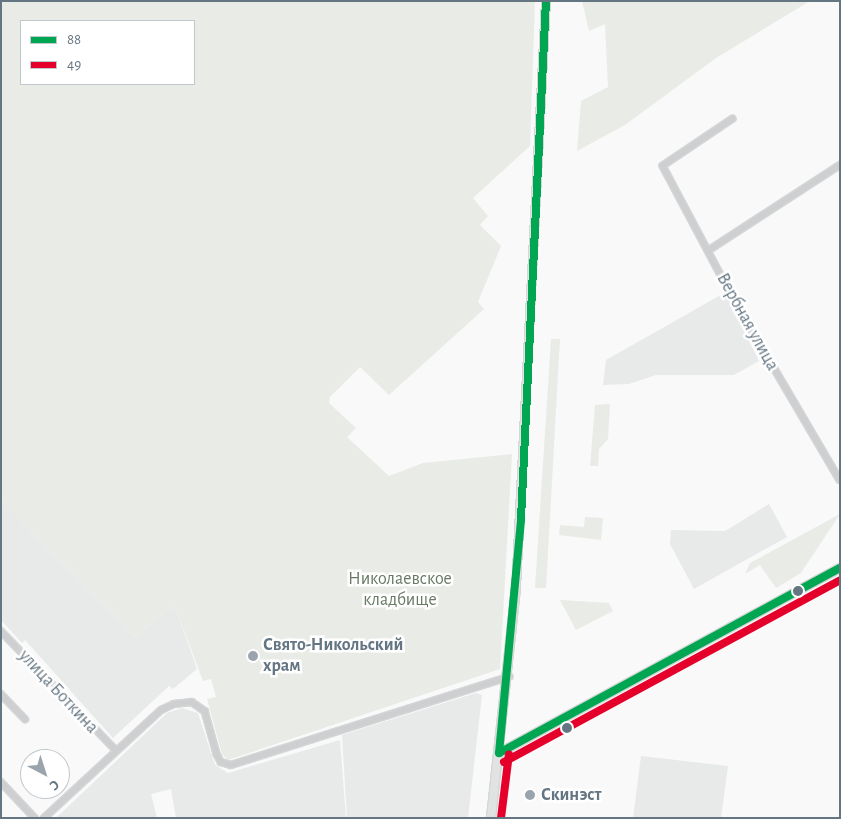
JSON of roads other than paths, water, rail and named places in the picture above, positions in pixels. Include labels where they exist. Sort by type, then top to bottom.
[{"type":"main road","points":[[491,818],[509,677],[546,1]]},
{"type":"main road","points":[[499,753],[840,568]]},
{"type":"street","name":"Вербная улица","points":[[733,119],[664,161],[662,166],[840,480]]},
{"type":"street","points":[[709,250],[840,165]]},
{"type":"street","name":"улица Боткина","points":[[1,631],[116,750]]},
{"type":"street","points":[[44,818],[161,710],[184,702],[200,706],[221,762],[231,764],[509,677]]},
{"type":"street","points":[[1,694],[25,719]]},
{"type":"street","points":[[1,782],[35,818]]},
{"type":"place","name":"Свято-Никольский храм","points":[[253,656]]},
{"type":"place","name":"Скинэст","points":[[530,795]]},
{"type":"park label","name":"Николаевское кладбище","points":[[400,590]]}]
